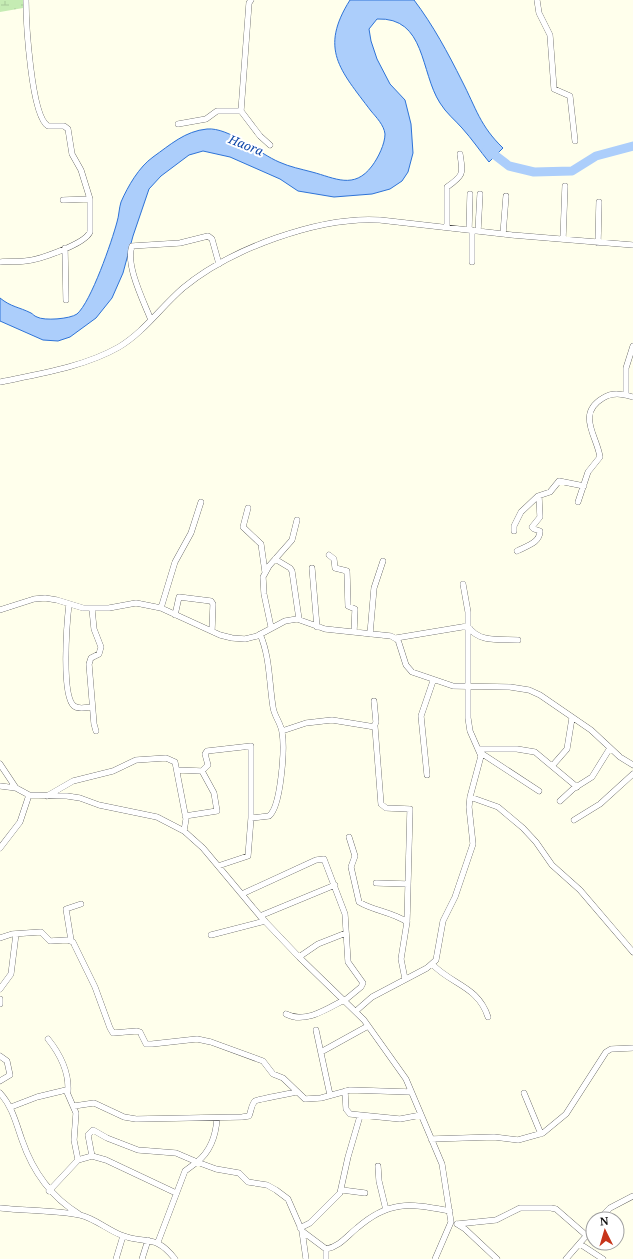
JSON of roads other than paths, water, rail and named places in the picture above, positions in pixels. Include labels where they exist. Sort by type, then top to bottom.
[{"type":"street","points":[[0,262],[26,261],[65,248],[83,240],[89,235],[91,222],[90,199],[81,170],[72,154],[68,128],[64,126],[48,126],[41,117],[28,59],[26,0]]},
{"type":"street","points":[[251,0],[249,3],[241,111],[260,136],[270,145]]},
{"type":"street","points":[[537,0],[539,13],[550,35],[554,89],[570,96],[575,140]]},
{"type":"street","points":[[178,124],[206,119],[217,111],[241,111]]},
{"type":"street","points":[[447,227],[447,187],[459,178],[462,168],[460,154]]},
{"type":"street","points":[[563,240],[565,186]]},
{"type":"street","points":[[470,194],[472,262]]},
{"type":"street","points":[[478,231],[480,194]]},
{"type":"street","points":[[503,234],[506,196]]},
{"type":"street","points":[[63,200],[90,199]]},
{"type":"street","points":[[598,243],[599,202]]},
{"type":"street","points":[[0,382],[81,362],[108,353],[131,339],[183,288],[219,264],[269,242],[337,222],[363,219],[563,240],[633,245]]},
{"type":"street","points":[[151,320],[134,272],[131,252],[132,246],[180,243],[208,236],[212,239],[219,264]]},
{"type":"street","points":[[65,248],[66,300]]},
{"type":"street","points":[[626,395],[626,368],[633,346]]},
{"type":"street","points":[[578,502],[588,472],[600,457],[590,425],[590,413],[595,403],[616,393],[633,397]]},
{"type":"street","points":[[514,531],[514,525],[521,512],[539,496],[550,492],[559,481],[584,486]]},
{"type":"street","points":[[517,551],[535,542],[539,536],[540,531],[532,527],[540,517],[539,496]]},
{"type":"street","points":[[160,608],[176,562],[191,533],[201,502]]},
{"type":"street","points":[[248,508],[243,527],[261,544],[265,572],[263,590],[272,627]]},
{"type":"street","points":[[265,572],[293,538],[297,520]]},
{"type":"street","points":[[330,555],[334,559],[335,568],[347,571],[348,606],[355,609],[354,632]]},
{"type":"street","points":[[275,559],[290,568],[292,571],[299,619]]},
{"type":"street","points":[[370,634],[374,588],[383,561]]},
{"type":"street","points":[[312,568],[317,627]]},
{"type":"street","points":[[356,1011],[372,997],[432,964],[438,953],[443,921],[455,897],[473,844],[470,797],[481,759],[480,751],[469,725],[467,687],[468,626],[463,584]]},
{"type":"street","points":[[175,615],[179,597],[211,601],[213,604],[212,631]]},
{"type":"street","points":[[0,610],[46,598],[78,608],[92,609],[109,608],[130,603],[142,603],[160,608],[220,635],[245,638],[260,634],[289,620],[299,619],[317,627],[396,638],[468,626]]},
{"type":"street","points":[[68,604],[66,674],[70,698],[73,706],[78,708],[92,707]]},
{"type":"street","points":[[92,609],[94,629],[101,647],[99,654],[91,658],[89,664],[92,707],[96,731]]},
{"type":"street","points":[[468,626],[472,633],[480,638],[518,640]]},
{"type":"street","points":[[251,818],[269,816],[274,811],[282,763],[282,731],[273,709],[269,666],[260,634]]},
{"type":"street","points":[[396,638],[400,644],[408,670],[433,681],[453,686],[510,687],[529,690],[540,694],[591,730],[620,758],[633,765]]},
{"type":"street","points":[[426,775],[421,716],[433,681]]},
{"type":"street","points":[[374,701],[376,722],[374,727],[381,804],[386,808],[410,809],[407,922],[401,959],[405,979]]},
{"type":"street","points":[[553,765],[567,749],[572,718]]},
{"type":"street","points":[[282,731],[315,721],[332,720],[374,727]]},
{"type":"street","points":[[177,770],[202,771],[208,765],[205,754],[206,751],[251,746],[251,818],[248,856],[218,866]]},
{"type":"street","points":[[560,801],[576,787],[592,777],[610,748]]},
{"type":"street","points":[[480,751],[517,749],[535,752],[553,765],[576,787]]},
{"type":"street","points":[[480,751],[539,791]]},
{"type":"street","points":[[46,796],[73,781],[113,771],[142,759],[172,760],[175,762],[177,770],[185,816],[184,831]]},
{"type":"street","points":[[0,764],[16,788]]},
{"type":"street","points":[[185,816],[213,813],[218,810],[214,793],[202,771]]},
{"type":"street","points":[[574,820],[600,804],[633,774]]},
{"type":"street","points":[[0,786],[16,788],[29,795],[67,796],[99,805],[150,814],[165,820],[184,831],[204,848],[242,894],[299,957],[356,1011],[403,1072],[443,1169],[451,1222],[435,1259]]},
{"type":"street","points":[[0,848],[20,822],[29,795]]},
{"type":"street","points":[[470,797],[498,807],[523,828],[536,842],[552,865],[580,890],[633,952]]},
{"type":"street","points":[[349,837],[355,856],[351,867],[359,902],[365,906],[399,916],[407,922]]},
{"type":"street","points":[[242,894],[323,858],[335,885],[344,914],[348,962],[363,982],[361,987],[344,1000],[309,1016],[297,1018],[286,1014]]},
{"type":"street","points":[[376,883],[408,884]]},
{"type":"street","points":[[211,935],[263,918],[335,885]]},
{"type":"street","points":[[81,904],[66,910],[71,940],[77,947],[113,1033],[137,1031],[140,1032],[146,1044],[197,1040],[211,1042],[263,1061],[273,1074],[284,1078],[296,1092],[305,1099],[310,1100],[345,1091],[411,1092]]},
{"type":"street","points":[[0,938],[5,935],[41,932],[50,941],[71,940]]},
{"type":"street","points":[[299,957],[318,944],[346,933]]},
{"type":"street","points":[[0,989],[11,974],[16,934]]},
{"type":"street","points":[[432,964],[439,971],[471,990],[480,1000],[488,1017]]},
{"type":"street","points":[[0,998],[0,1004]]},
{"type":"street","points":[[321,1052],[368,1026]]},
{"type":"street","points":[[316,1030],[330,1095]]},
{"type":"street","points":[[48,1039],[60,1056],[65,1067],[68,1091],[74,1106],[77,1120],[74,1140],[78,1160]]},
{"type":"street","points":[[431,1139],[449,1140],[494,1137],[518,1140],[541,1134],[549,1130],[566,1114],[606,1052],[611,1049],[633,1048]]},
{"type":"street","points":[[0,1056],[6,1060],[10,1075],[0,1081]]},
{"type":"street","points":[[11,1107],[60,1090],[68,1091]]},
{"type":"street","points":[[345,1091],[347,1112],[360,1116],[404,1119],[421,1115]]},
{"type":"street","points":[[74,1106],[94,1103],[124,1117],[136,1119],[247,1117],[256,1101],[296,1092]]},
{"type":"street","points":[[0,1093],[11,1107],[30,1161],[49,1191],[67,1207],[81,1216],[123,1236],[158,1242],[168,1250],[175,1259]]},
{"type":"street","points":[[524,1093],[541,1134]]},
{"type":"street","points":[[301,1230],[325,1209],[342,1190],[348,1156],[360,1116]]},
{"type":"street","points":[[158,1242],[185,1171],[197,1162],[211,1146],[215,1134],[217,1118]]},
{"type":"street","points":[[92,1156],[88,1135],[93,1130],[106,1138],[138,1150],[176,1153],[216,1170],[239,1173],[248,1182],[267,1185],[288,1200],[301,1230],[306,1259]]},
{"type":"street","points":[[49,1191],[78,1160],[92,1156],[106,1160],[176,1193]]},
{"type":"street","points":[[378,1166],[379,1181],[386,1210]]},
{"type":"street","points":[[342,1190],[365,1193]]},
{"type":"street","points":[[607,1211],[633,1196]]},
{"type":"street","points":[[326,1249],[336,1246],[366,1221],[386,1210],[411,1204],[450,1211]]},
{"type":"street","points":[[0,1208],[38,1209],[81,1216]]},
{"type":"street","points":[[457,1224],[496,1220],[520,1208],[551,1208],[556,1209],[585,1233]]},
{"type":"street","points":[[451,1222],[469,1232],[497,1259]]},
{"type":"street","points":[[301,1230],[326,1249]]},
{"type":"street","points":[[116,1259],[123,1236]]},
{"type":"street","points":[[569,1258],[585,1239]]},
{"type":"street","points":[[142,1259],[148,1240]]},
{"type":"street","points":[[580,1244],[603,1259]]},
{"type":"street","points":[[326,1249],[326,1259]]},
{"type":"water","points":[[350,0],[414,0],[428,19],[446,50],[479,116],[495,140],[503,148],[489,162],[466,132],[440,103],[413,37],[405,27],[393,21],[377,19],[369,29],[371,41],[377,59],[390,84],[405,100],[411,124],[413,153],[408,172],[402,181],[390,189],[372,194],[334,197],[298,191],[280,179],[230,157],[203,151],[189,155],[161,176],[149,189],[133,236],[123,273],[112,298],[96,318],[70,337],[58,341],[43,340],[0,321],[0,298],[15,307],[32,313],[36,317],[40,318],[63,318],[77,314],[83,307],[100,271],[118,220],[121,202],[134,177],[153,157],[178,139],[199,130],[207,129],[225,132],[283,164],[336,179],[351,180],[358,178],[365,173],[372,166],[379,155],[384,142],[385,134],[380,121],[350,83],[337,58],[335,46],[336,32],[341,17]]},
{"type":"waterway","name":"Haora","points":[[487,149],[509,166],[534,172],[572,171],[596,156],[633,146]]}]
